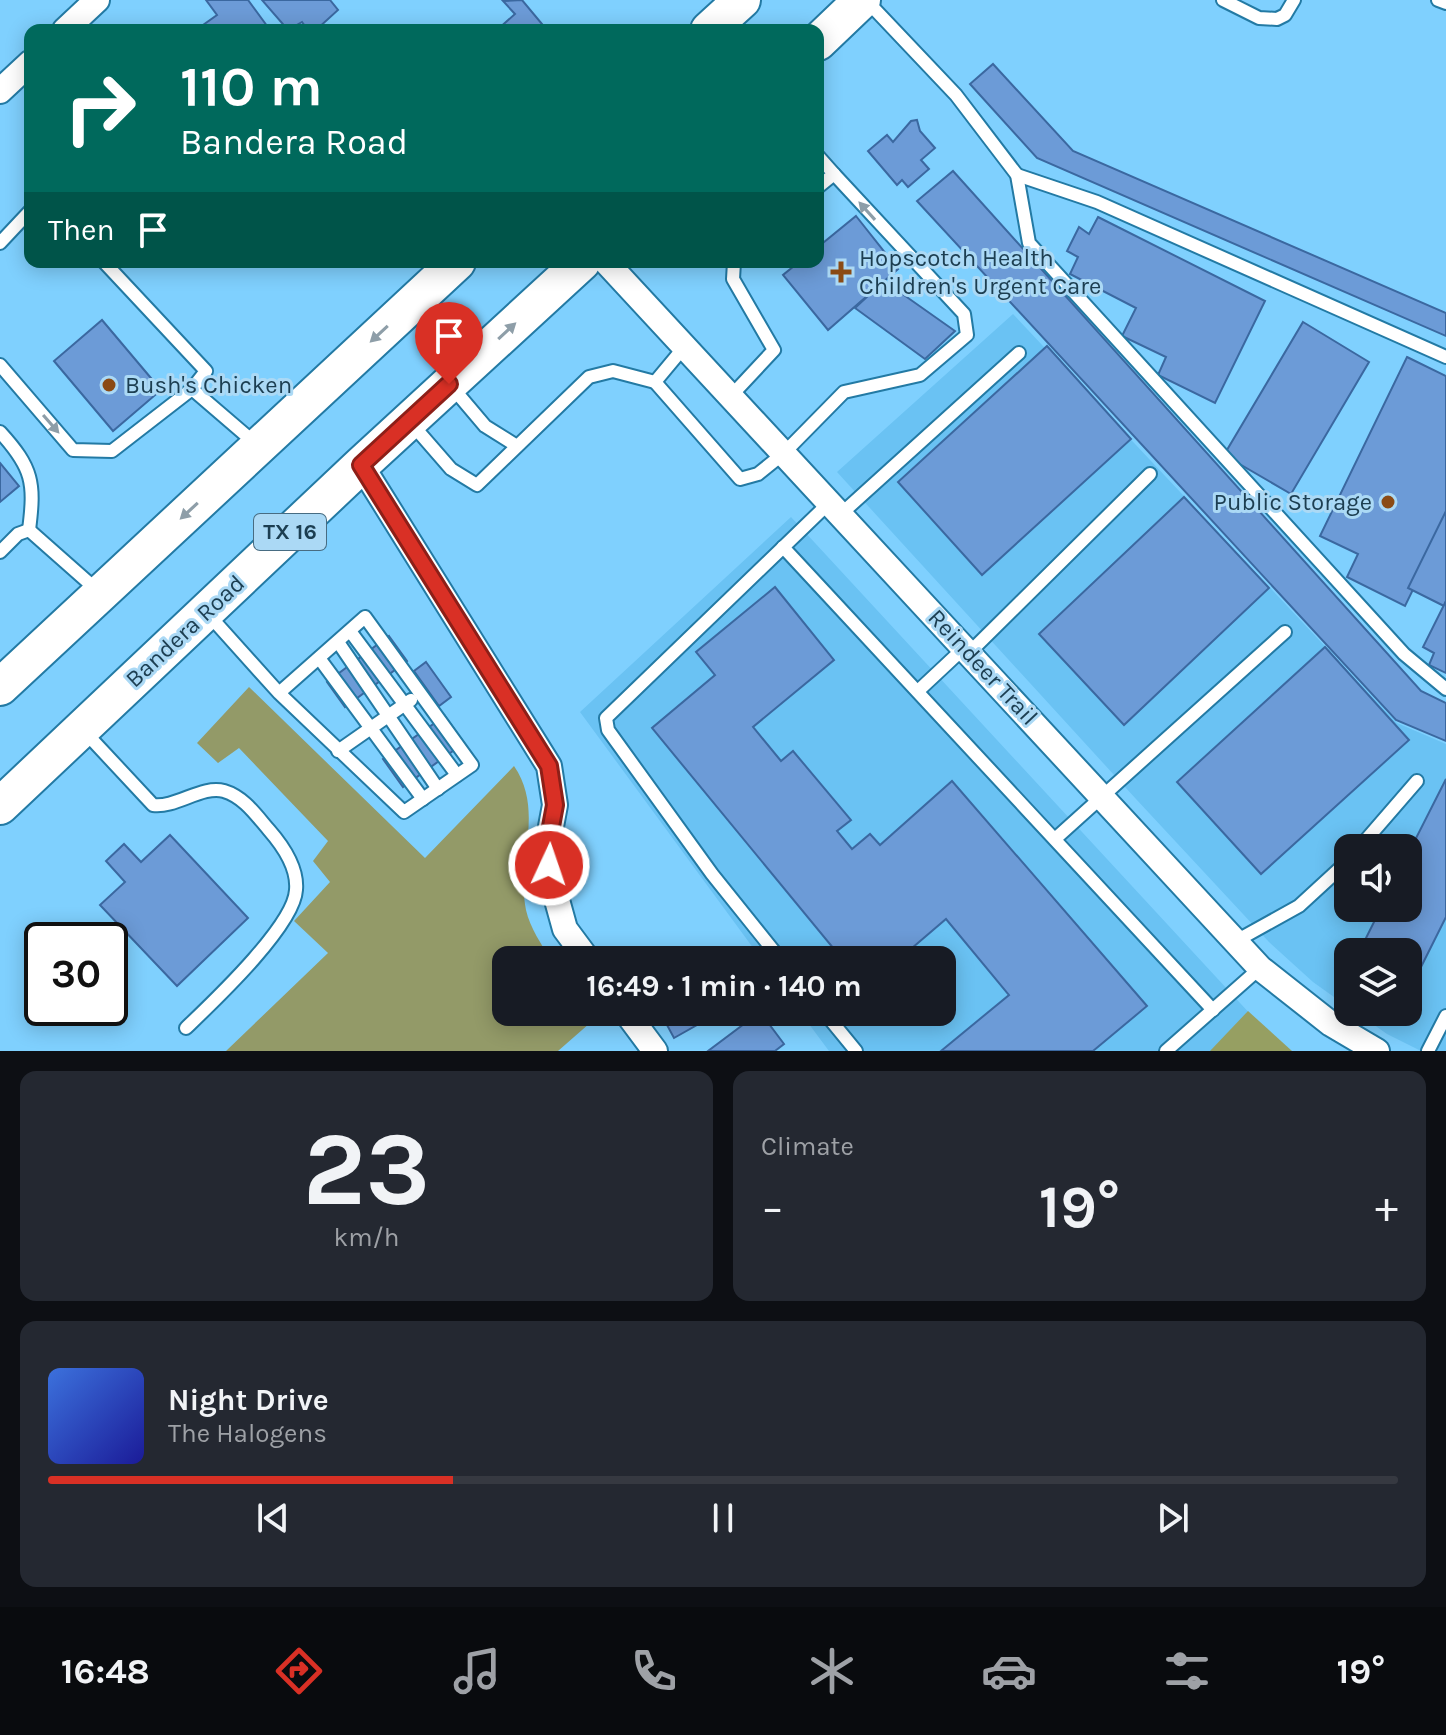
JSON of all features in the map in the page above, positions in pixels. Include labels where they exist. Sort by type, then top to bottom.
[{"type":"main road","points":[[716,24],[742,0]]},
{"type":"main road","points":[[824,37],[864,0]]},
{"type":"main road","points":[[4,675],[101,593],[451,268]]},
{"type":"main road","name":"Bandera Road","points":[[0,806],[361,465],[575,268]]},
{"type":"street","points":[[71,24],[97,0]]},
{"type":"street","points":[[0,91],[24,69]]},
{"type":"street","name":"Reindeer Trail","points":[[612,268],[1260,968],[1331,1024],[1377,1051]]},
{"type":"street","points":[[361,465],[549,766],[555,805],[547,848],[552,882],[565,929],[578,946]]},
{"type":"street","points":[[636,1026],[655,1051]]},
{"type":"lane","points":[[864,0],[956,95],[1017,175],[1029,243],[1404,654],[1446,689]]},
{"type":"lane","points":[[1223,0],[1268,19],[1285,15],[1294,0]]},
{"type":"lane","points":[[1438,0],[1446,3]]},
{"type":"lane","points":[[409,421],[451,469],[477,485],[589,377],[613,371],[655,382],[740,479],[758,474],[784,453],[844,392],[920,375],[967,335],[964,314],[824,163]]},
{"type":"lane","points":[[824,182],[834,174]]},
{"type":"lane","points":[[1017,175],[1097,202],[1446,357]]},
{"type":"lane","points":[[0,243],[24,217]]},
{"type":"lane","points":[[0,365],[73,450],[112,451],[192,389],[206,371],[110,268]]},
{"type":"lane","points":[[731,396],[774,350],[733,279],[734,268]]},
{"type":"lane","points":[[655,382],[685,346]]},
{"type":"lane","points":[[770,946],[703,862],[608,730],[606,718],[783,547],[835,508],[1019,353]]},
{"type":"lane","points":[[449,384],[485,426],[517,446]]},
{"type":"lane","points":[[192,389],[259,447]]},
{"type":"lane","points":[[0,432],[24,458],[34,490],[29,530]]},
{"type":"lane","points":[[918,691],[966,650],[1150,474]]},
{"type":"lane","points":[[0,552],[18,534],[29,530]]},
{"type":"lane","points":[[29,530],[101,593]]},
{"type":"lane","points":[[783,547],[1213,1010]]},
{"type":"lane","points":[[206,611],[279,693],[404,812],[472,765],[365,617],[279,693]]},
{"type":"lane","points":[[350,631],[457,775]]},
{"type":"lane","points":[[1055,839],[1285,632]]},
{"type":"lane","points":[[338,642],[438,789]]},
{"type":"lane","points":[[319,658],[423,799]]},
{"type":"lane","points":[[338,751],[419,694]]},
{"type":"lane","points":[[82,728],[153,805],[167,807],[219,790],[239,797],[282,844],[295,873],[297,893],[278,927],[232,984],[186,1028]]},
{"type":"lane","points":[[1371,834],[1417,781]]},
{"type":"lane","points":[[1236,941],[1299,906],[1334,874]]},
{"type":"lane","points":[[1166,1051],[1260,968]]},
{"type":"lane","points":[[1428,1051],[1446,1016]]},
{"type":"lane","points":[[835,1026],[856,1051]]},
{"type":"shaded area","points":[[1013,314],[1397,723],[1446,744],[1446,1051],[1421,1051],[1376,1026],[1422,1026],[1422,938],[1334,938],[1334,997],[1269,942],[837,472]]},
{"type":"shaded area","points":[[791,517],[1265,1030],[1241,1051],[829,1051],[810,1026],[956,1026],[956,946],[752,946],[580,712]]},
{"type":"green space","points":[[249,687],[425,858],[514,766],[528,801],[524,873],[526,910],[543,946],[492,946],[492,1026],[587,1026],[558,1051],[226,1051],[328,953],[294,921],[330,882],[313,861],[328,841],[239,748],[218,763],[197,743]]},
{"type":"green space","points":[[1248,1011],[1292,1051],[1210,1051]]},
{"type":"building","points":[[206,0],[248,0],[266,24],[204,24],[217,15]]},
{"type":"building","points":[[262,0],[330,0],[338,10],[323,24],[283,24]]},
{"type":"building","points":[[522,0],[542,24],[504,24],[515,14],[503,1]]},
{"type":"building","points":[[993,64],[1073,151],[1446,313],[1446,336],[1037,158],[970,84]]},
{"type":"building","points":[[917,120],[920,131],[935,148],[921,160],[929,169],[908,187],[902,180],[897,185],[868,151],[887,135],[893,142],[911,121]]},
{"type":"building","points":[[953,171],[1421,691],[1446,703],[1446,741],[1396,720],[917,201]]},
{"type":"building","name":"Hopscotch Health Children's Urgent Care","points":[[856,216],[898,269],[828,330],[783,275],[792,268],[824,268],[824,242]]},
{"type":"building","points":[[1098,217],[1265,301],[1215,403],[1158,375],[1166,357],[1122,336],[1136,308],[1070,274],[1078,257],[1067,251],[1079,227],[1089,234]]},
{"type":"building","points":[[884,281],[955,331],[925,359],[855,308]]},
{"type":"building","points":[[102,320],[161,390],[113,431],[54,361]]},
{"type":"building","points":[[1303,322],[1369,362],[1291,494],[1224,455]]},
{"type":"building","points":[[1047,346],[1131,439],[982,575],[898,482]]},
{"type":"building","points":[[1407,357],[1446,376],[1446,522],[1405,606],[1347,577],[1358,554],[1320,536]]},
{"type":"building","points":[[0,463],[19,486],[0,502]]},
{"type":"building","points":[[1184,497],[1269,588],[1124,725],[1039,634]]},
{"type":"building","points":[[1446,511],[1446,601],[1444,606],[1408,588]]},
{"type":"building","points":[[775,587],[834,660],[753,727],[781,761],[793,751],[851,820],[837,831],[852,849],[870,834],[880,845],[952,781],[1147,1006],[1093,1051],[941,1051],[1009,995],[946,919],[914,946],[831,946],[652,728],[715,675],[696,652]]},
{"type":"building","points":[[1446,601],[1446,673],[1429,665],[1434,653],[1423,647]]},
{"type":"building","points":[[389,636],[407,661],[345,707],[327,682]]},
{"type":"building","points":[[1325,647],[1409,740],[1261,874],[1177,782]]},
{"type":"building","points":[[426,662],[451,697],[439,706],[414,671]]},
{"type":"building","points":[[445,716],[464,743],[403,787],[383,759]]},
{"type":"building","points":[[1446,779],[1446,917],[1422,965],[1422,938],[1366,938],[1374,922],[1422,922],[1422,834],[1418,834]]},
{"type":"building","points":[[170,835],[248,918],[177,986],[128,934],[128,922],[116,922],[100,905],[125,882],[106,861],[124,844],[141,862]]},
{"type":"building","points":[[668,1026],[695,1026],[674,1038]]},
{"type":"building","points":[[741,1026],[770,1026],[784,1044],[775,1051],[708,1051]]},
{"type":"place","name":"Hopscotch Health Children's Urgent Care","points":[[841,272]]},
{"type":"place","name":"Bush's Chicken","points":[[109,385]]},
{"type":"place","name":"Public Storage","points":[[1388,502]]},
{"type":"route","points":[[449,384],[361,465],[549,766],[555,805],[547,848],[549,865]]}]
